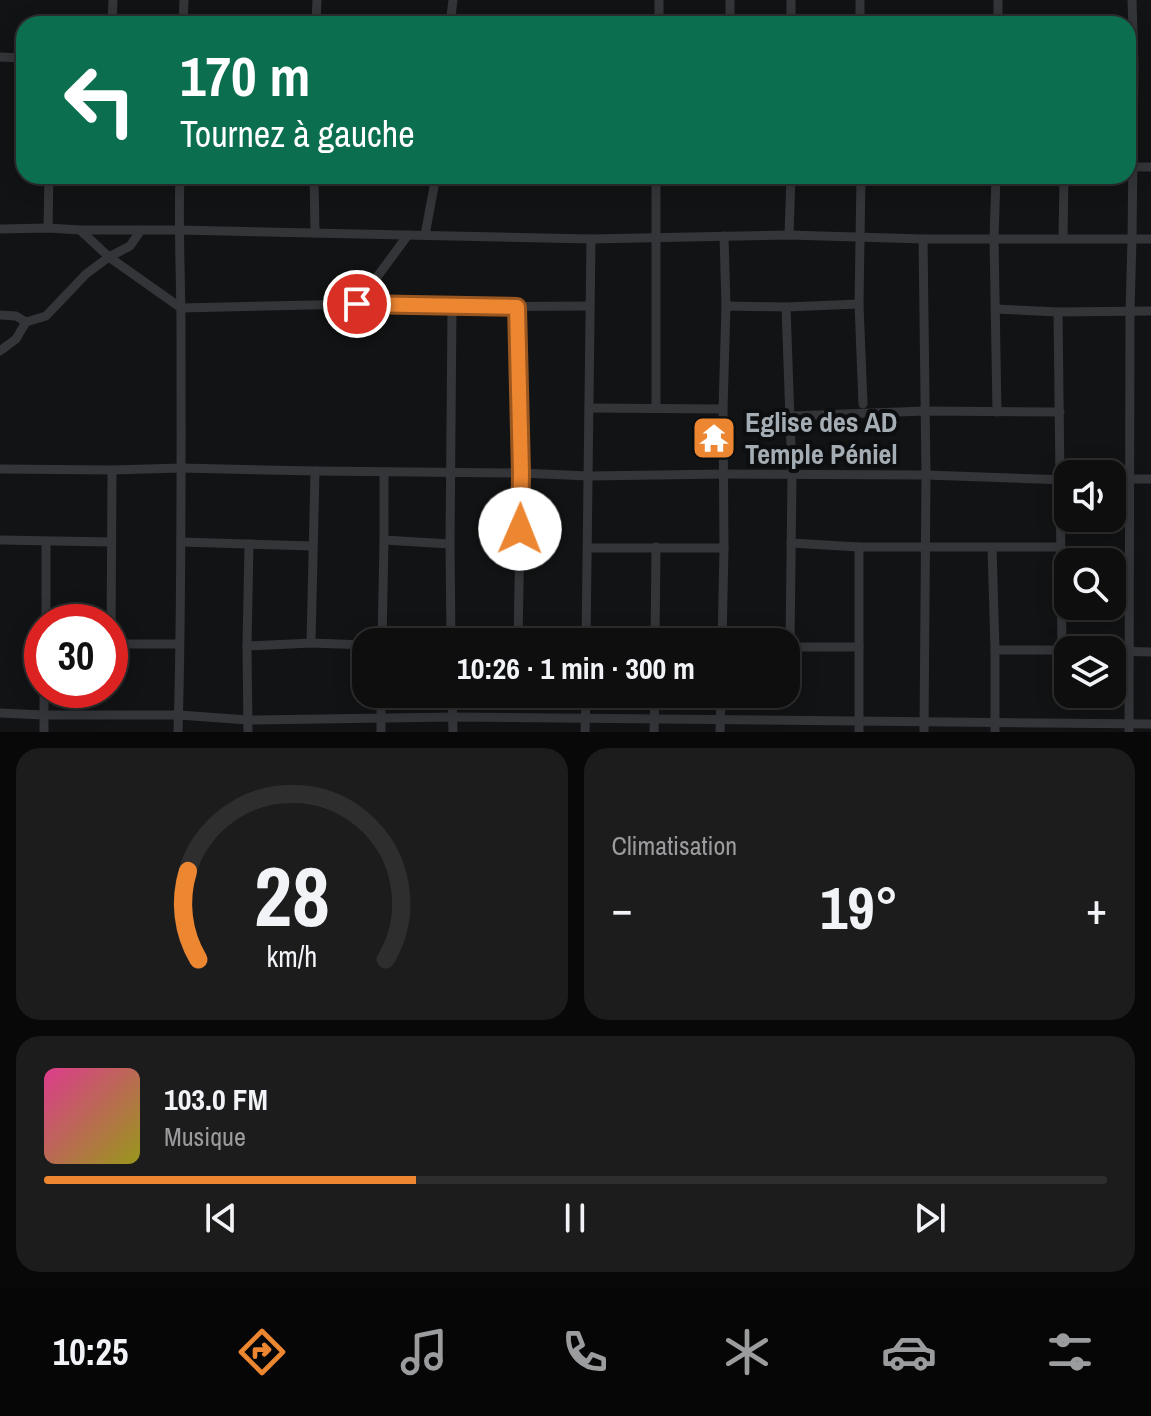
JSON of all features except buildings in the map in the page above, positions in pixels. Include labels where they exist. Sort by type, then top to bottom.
[{"type":"street","points":[[48,228],[49,184]]},
{"type":"street","points":[[178,732],[181,542],[180,184]]},
{"type":"street","points":[[314,184],[315,233]]},
{"type":"street","points":[[425,235],[435,184]]},
{"type":"street","points":[[656,184],[656,407]]},
{"type":"street","points":[[789,235],[791,184]]},
{"type":"street","points":[[861,184],[859,304],[863,404]]},
{"type":"street","points":[[996,184],[997,412]]},
{"type":"street","points":[[1063,238],[1064,184]]},
{"type":"street","points":[[1129,728],[1133,184]]},
{"type":"street","points":[[0,229],[591,239],[789,235],[923,239],[1151,239]]},
{"type":"street","points":[[80,230],[109,257],[181,308],[357,304],[589,306]]},
{"type":"street","points":[[0,351],[16,339],[26,322],[46,316],[86,274],[130,246],[141,230]]},
{"type":"street","points":[[357,304],[408,235]]},
{"type":"street","points":[[722,628],[724,236]]},
{"type":"street","points":[[586,628],[591,239]]},
{"type":"street","points":[[923,239],[926,475],[924,727]]},
{"type":"street","points":[[726,306],[859,304]]},
{"type":"street","points":[[451,628],[452,307]]},
{"type":"street","points":[[517,307],[521,473],[518,628]]},
{"type":"street","points":[[786,307],[792,475],[789,628]]},
{"type":"street","points":[[995,309],[1151,311]]},
{"type":"street","points":[[1058,312],[1064,460]]},
{"type":"street","points":[[0,315],[16,316],[26,322]]},
{"type":"street","points":[[589,408],[723,409]]},
{"type":"street","points":[[791,416],[925,411],[1060,412]]},
{"type":"street","points":[[0,469],[451,471],[589,476],[926,475],[1054,480]]},
{"type":"street","points":[[110,604],[112,470]]},
{"type":"street","points":[[311,643],[315,471]]},
{"type":"street","points":[[382,628],[384,472]]},
{"type":"street","points":[[1126,479],[1151,479]]},
{"type":"street","points":[[1062,532],[1062,636]]},
{"type":"street","points":[[0,540],[111,542]]},
{"type":"street","points":[[384,540],[450,544]]},
{"type":"street","points":[[46,542],[46,604]]},
{"type":"street","points":[[181,542],[313,546]]},
{"type":"street","points":[[791,543],[859,547],[1061,547]]},
{"type":"street","points":[[248,732],[249,544]]},
{"type":"street","points":[[655,628],[656,547]]},
{"type":"street","points":[[859,547],[859,732]]},
{"type":"street","points":[[992,547],[995,727]]},
{"type":"street","points":[[588,548],[724,548]]},
{"type":"street","points":[[128,644],[179,644]]},
{"type":"street","points":[[247,646],[352,644]]},
{"type":"street","points":[[800,647],[859,647]]},
{"type":"street","points":[[995,650],[1054,649]]},
{"type":"street","points":[[1126,652],[1151,652]]},
{"type":"street","points":[[44,708],[44,732]]},
{"type":"street","points":[[381,708],[381,732]]},
{"type":"street","points":[[453,708],[453,732]]},
{"type":"street","points":[[585,732],[586,708]]},
{"type":"street","points":[[654,732],[655,708]]},
{"type":"street","points":[[720,708],[720,732]]},
{"type":"street","points":[[0,713],[179,715],[248,720],[453,717],[859,720],[924,727],[1129,728],[1151,724]]},
{"type":"place","name":"Eglise des AD Temple Péniel","points":[[714,438]]},
{"type":"route","points":[[357,304],[517,307],[520,529]]}]
